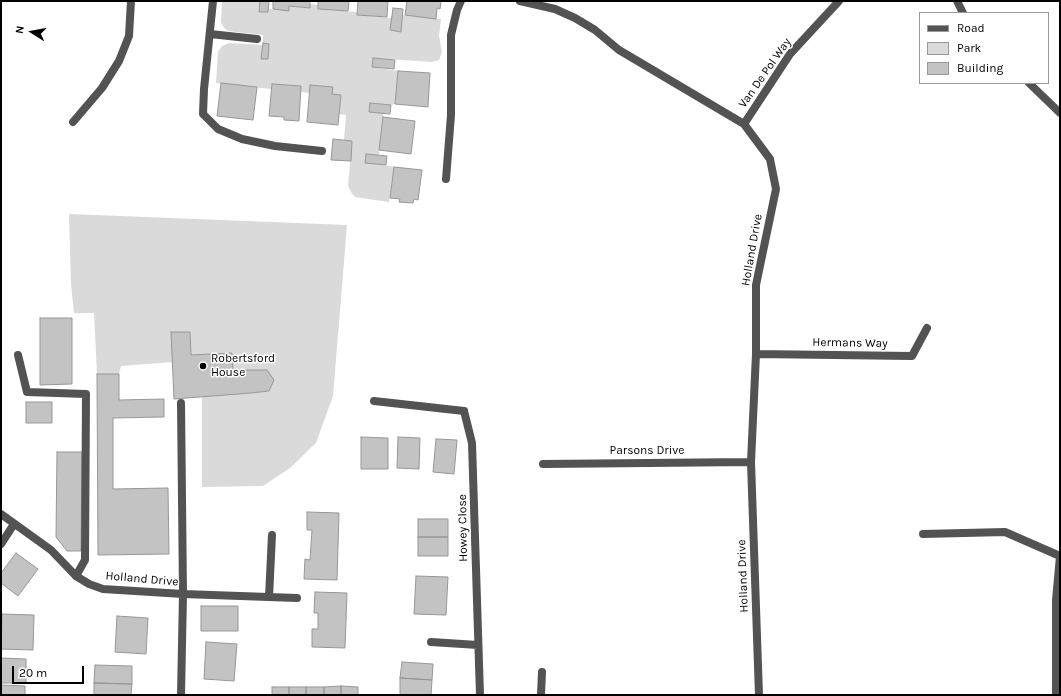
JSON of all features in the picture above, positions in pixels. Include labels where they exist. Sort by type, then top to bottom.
[{"type":"street","points":[[73,122],[102,88],[120,61],[128,36],[131,1]]},
{"type":"street","points":[[213,1],[203,114],[218,129],[242,139],[275,146],[322,151]]},
{"type":"street","points":[[446,179],[451,115],[451,35],[457,10],[461,1]]},
{"type":"street","name":"Holland Drive","points":[[520,1],[555,10],[574,18],[595,30],[618,50],[744,124],[770,159],[776,188],[756,284],[756,354],[751,462],[759,695]]},
{"type":"street","name":"Van De Pol Way","points":[[744,124],[790,54],[839,1]]},
{"type":"street","points":[[957,1],[962,12]]},
{"type":"street","points":[[210,34],[256,40]]},
{"type":"street","points":[[1030,84],[1060,113]]},
{"type":"street","name":"Hermans Way","points":[[756,354],[912,356],[926,328]]},
{"type":"street","points":[[18,355],[27,392],[86,394],[85,560],[76,576]]},
{"type":"street","name":"Howey Close","points":[[374,401],[464,411],[472,443],[480,695]]},
{"type":"street","points":[[181,403],[183,594],[297,598]]},
{"type":"street","name":"Parsons Drive","points":[[543,464],[751,462]]},
{"type":"street","name":"Holland Drive","points":[[1,514],[51,550],[76,576],[89,584],[103,589],[183,594],[181,695]]},
{"type":"street","points":[[1,544],[14,524]]},
{"type":"street","points":[[922,534],[1005,532],[1060,556],[1056,600],[1056,695]]},
{"type":"street","points":[[269,597],[272,535]]},
{"type":"street","points":[[431,642],[478,645]]},
{"type":"street","points":[[542,672],[542,695]]},
{"type":"green space","points":[[222,1],[260,1],[260,11],[268,12],[268,9],[288,10],[289,6],[309,8],[310,4],[318,5],[318,9],[357,12],[357,15],[392,18],[390,30],[400,32],[403,15],[441,19],[439,36],[442,52],[439,60],[432,62],[373,58],[372,67],[398,71],[395,104],[370,103],[369,112],[383,113],[383,117],[379,155],[366,154],[365,162],[394,167],[389,202],[355,197],[348,186],[352,141],[344,140],[346,115],[339,114],[341,95],[332,94],[333,87],[310,85],[309,93],[301,92],[301,86],[272,84],[271,89],[216,83],[218,52],[222,46],[229,43],[263,45],[263,35],[228,31],[224,28],[221,22]]},
{"type":"green space","points":[[69,214],[347,225],[333,396],[316,443],[290,468],[263,486],[202,487],[202,397],[269,391],[274,380],[267,370],[233,370],[232,353],[191,355],[190,332],[173,362],[121,366],[119,374],[97,374],[94,313],[74,313],[71,284]]},
{"type":"building","points":[[260,1],[269,1],[268,12],[259,12]]},
{"type":"building","points":[[273,1],[310,1],[310,8],[289,6],[289,11],[273,9]]},
{"type":"building","points":[[318,1],[349,1],[348,11],[318,9]]},
{"type":"building","points":[[358,1],[388,1],[387,17],[357,15]]},
{"type":"building","points":[[407,1],[441,1],[440,9],[437,8],[436,19],[405,15]]},
{"type":"building","points":[[393,8],[403,9],[401,32],[390,30]]},
{"type":"building","points":[[263,43],[269,44],[268,59],[261,59]]},
{"type":"building","points":[[373,58],[395,60],[394,69],[372,67]]},
{"type":"building","points":[[398,71],[430,73],[428,107],[395,104]]},
{"type":"building","points":[[221,83],[257,87],[253,120],[217,116]]},
{"type":"building","points":[[272,84],[301,86],[299,121],[284,120],[284,117],[269,116]]},
{"type":"building","points":[[310,85],[333,87],[332,94],[341,95],[338,125],[307,122]]},
{"type":"building","points":[[370,103],[391,105],[390,114],[369,112]]},
{"type":"building","points":[[383,117],[415,121],[411,154],[379,150]]},
{"type":"building","points":[[333,139],[352,141],[351,161],[331,160]]},
{"type":"building","points":[[366,154],[387,156],[386,165],[365,163]]},
{"type":"building","points":[[394,167],[422,170],[418,200],[414,199],[413,203],[399,202],[400,199],[390,198]]},
{"type":"building","points":[[40,318],[72,318],[72,384],[40,385]]},
{"type":"building","name":"Robertsford House","points":[[171,332],[190,332],[191,355],[232,353],[233,370],[267,370],[274,380],[269,391],[174,399]]},
{"type":"building","points":[[97,374],[119,374],[119,400],[164,399],[164,417],[113,418],[113,489],[168,488],[169,554],[98,555]]},
{"type":"building","points":[[26,402],[52,402],[52,423],[26,423]]},
{"type":"building","points":[[361,437],[388,438],[388,469],[361,469]]},
{"type":"building","points":[[398,437],[420,438],[419,469],[397,468]]},
{"type":"building","points":[[436,439],[457,440],[454,474],[433,472]]},
{"type":"building","points":[[57,452],[82,452],[81,551],[67,551],[56,537]]},
{"type":"building","points":[[307,512],[339,513],[337,580],[304,579],[305,559],[310,560],[312,530],[307,530]]},
{"type":"building","points":[[418,519],[448,519],[448,537],[418,537]]},
{"type":"building","points":[[418,537],[448,537],[448,556],[418,556]]},
{"type":"building","points":[[16,553],[38,569],[18,596],[1,583],[1,573]]},
{"type":"building","points":[[416,576],[448,577],[446,615],[414,614]]},
{"type":"building","points":[[315,592],[347,593],[345,648],[312,647],[312,629],[318,629],[318,613],[314,613]]},
{"type":"building","points":[[201,606],[238,606],[238,631],[201,631]]},
{"type":"building","points":[[2,614],[34,615],[33,650],[1,649]]},
{"type":"building","points":[[117,616],[148,618],[146,654],[115,652]]},
{"type":"building","points":[[206,642],[237,644],[234,681],[204,679]]},
{"type":"building","points":[[1,658],[26,659],[26,683],[1,683]]},
{"type":"building","points":[[402,662],[433,664],[432,680],[400,678]]},
{"type":"building","points":[[95,665],[132,666],[132,684],[94,683]]},
{"type":"building","points":[[400,678],[432,680],[431,695],[400,695]]},
{"type":"building","points":[[94,683],[132,684],[131,695],[94,695]]},
{"type":"building","points":[[1,685],[25,686],[25,695],[1,695]]},
{"type":"building","points":[[341,686],[341,695],[324,695],[324,687]]},
{"type":"building","points":[[341,686],[358,687],[358,695],[341,695]]},
{"type":"building","points":[[272,687],[289,687],[289,695],[272,695]]},
{"type":"building","points":[[289,687],[306,687],[306,695],[289,695]]},
{"type":"building","points":[[306,687],[324,687],[324,695],[306,695]]},
{"type":"place","name":"Robertsford House","points":[[203,366]]}]
